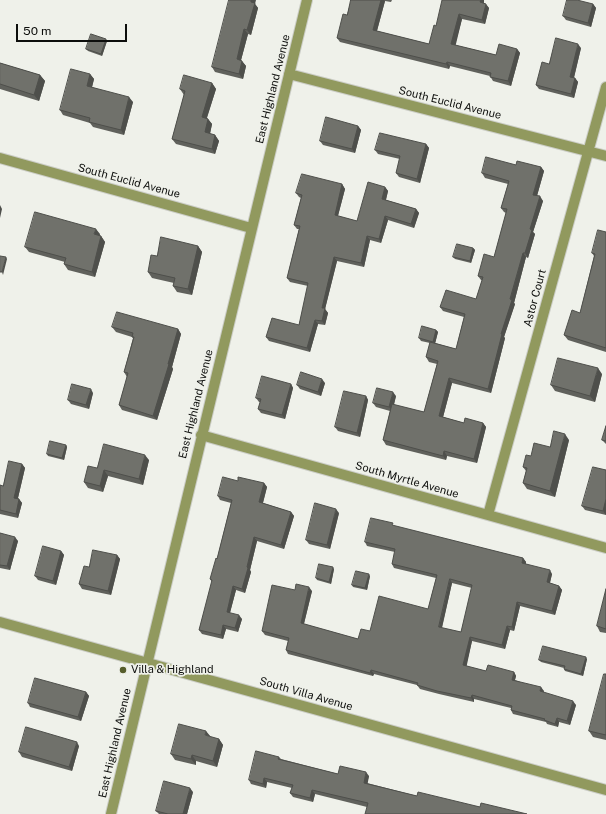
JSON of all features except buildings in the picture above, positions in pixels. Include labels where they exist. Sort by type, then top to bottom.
[{"type":"street","name":"East Highland Avenue","points":[[111,814],[146,662],[306,0]]},
{"type":"street","name":"South Euclid Avenue","points":[[289,74],[606,156]]},
{"type":"street","name":"Astor Court","points":[[488,515],[606,87]]},
{"type":"street","name":"South Euclid Avenue","points":[[0,158],[251,228]]},
{"type":"street","name":"South Myrtle Avenue","points":[[201,435],[606,548]]},
{"type":"street","name":"South Villa Avenue","points":[[0,622],[606,790]]},
{"type":"place","name":"Villa & Highland","points":[[123,670]]}]
